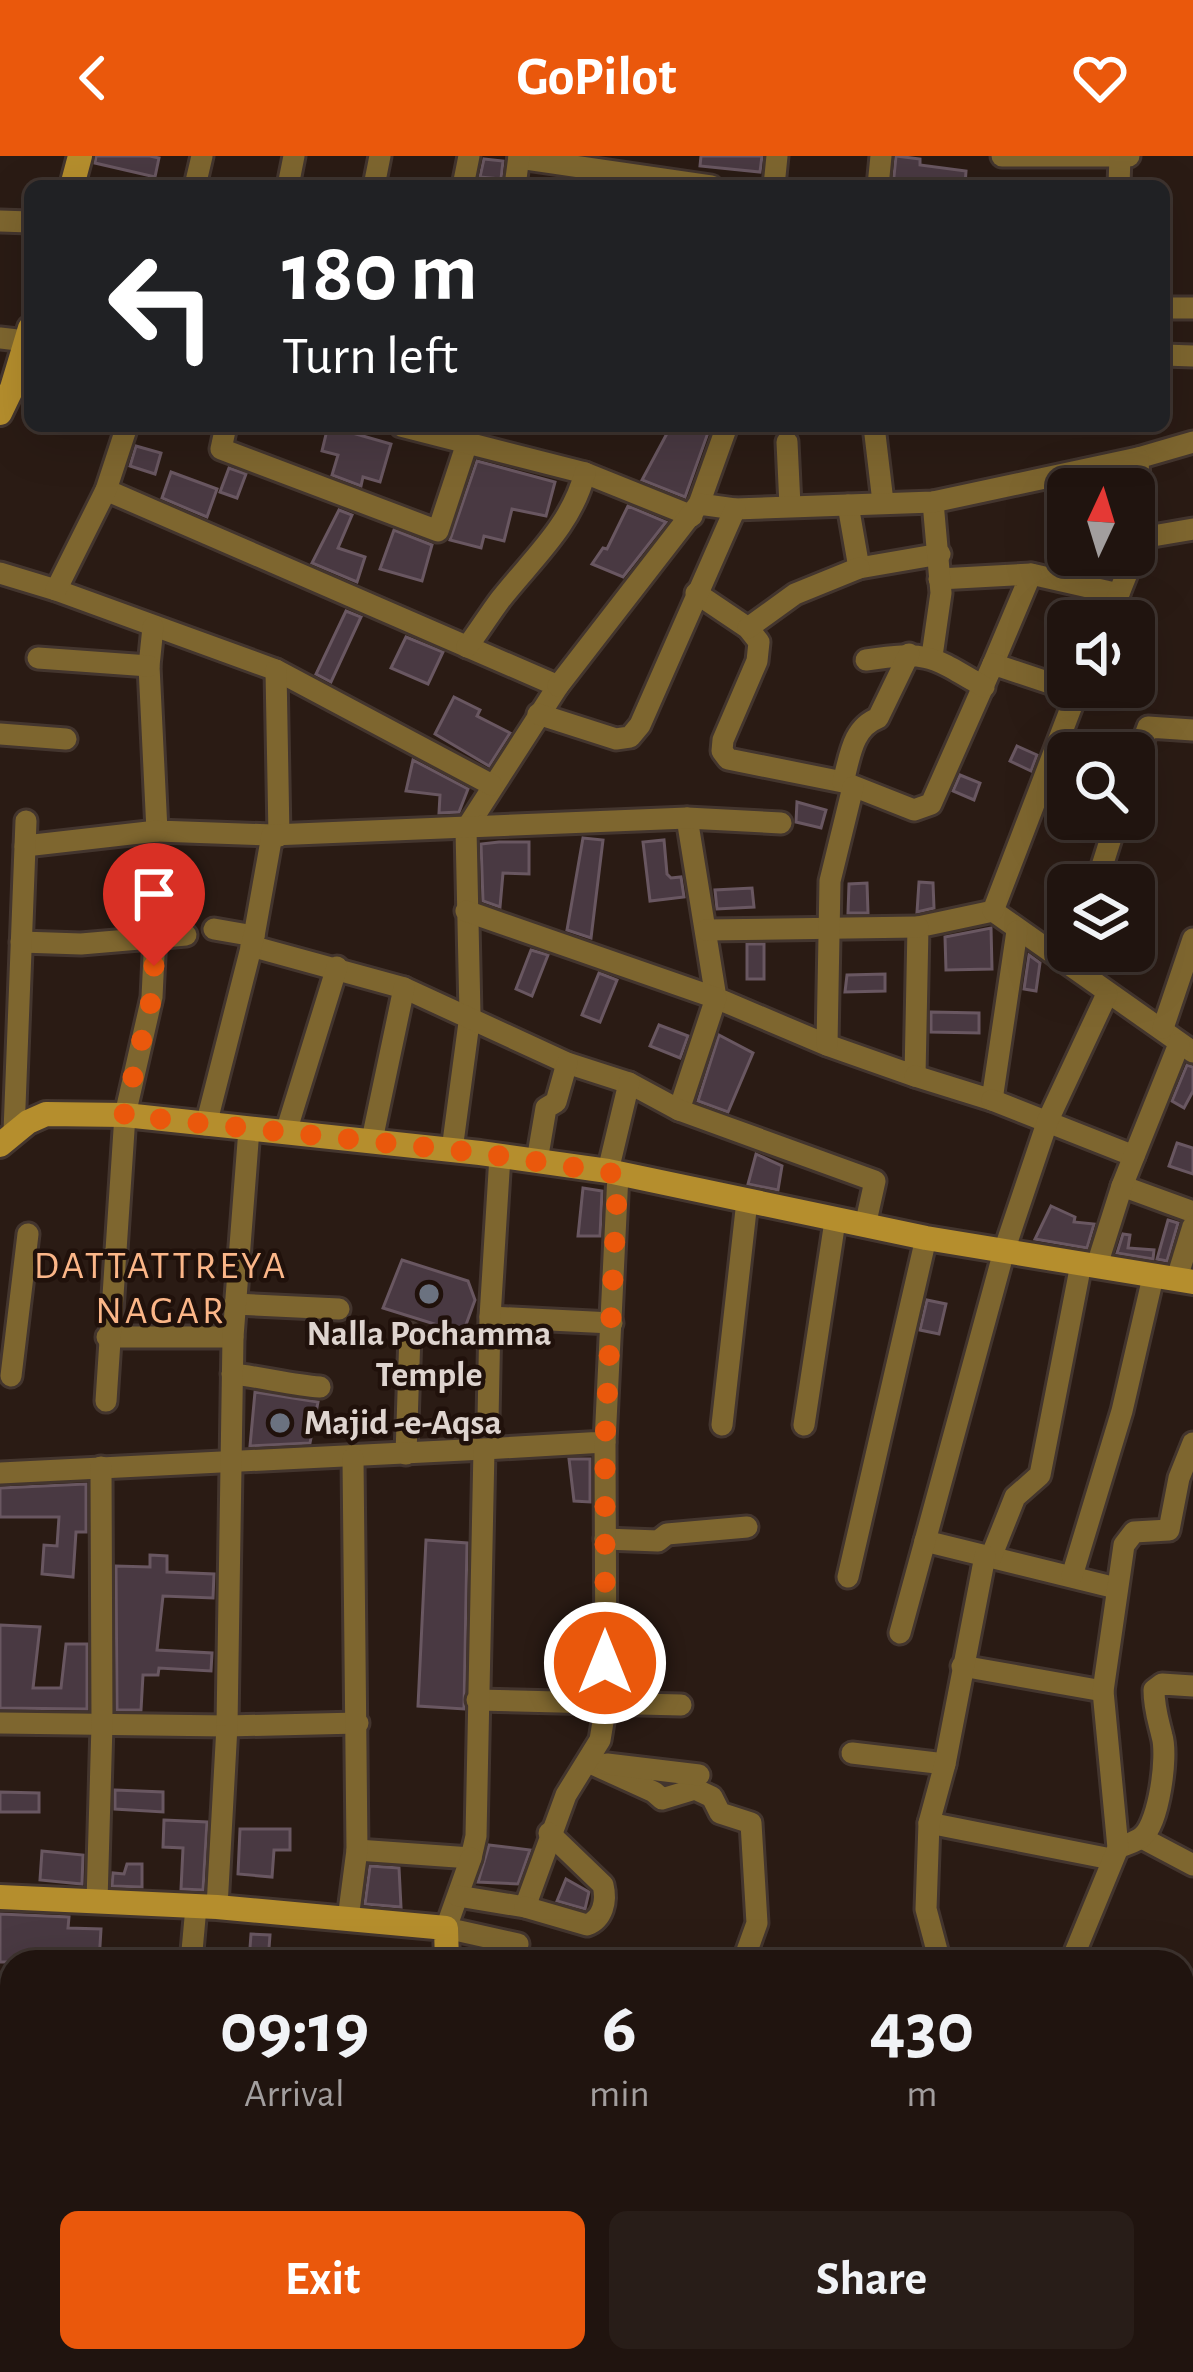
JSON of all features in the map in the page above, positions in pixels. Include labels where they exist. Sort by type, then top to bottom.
[{"type":"street","points":[[1002,156],[1129,156]]},
{"type":"street","points":[[519,157],[671,180]]},
{"type":"street","points":[[0,413],[24,344]]},
{"type":"street","points":[[56,590],[106,490],[125,432]]},
{"type":"street","points":[[225,432],[221,449],[437,531],[467,443]]},
{"type":"street","points":[[424,432],[585,473],[696,510],[933,502],[1193,442]]},
{"type":"street","points":[[452,1150],[470,1015],[466,829],[558,686],[696,510],[725,432]]},
{"type":"street","points":[[875,432],[883,502]]},
{"type":"street","points":[[788,442],[790,506]]},
{"type":"street","points":[[1138,458],[1138,468]]},
{"type":"street","points":[[467,647],[562,527],[579,497],[585,473]]},
{"type":"street","points":[[106,490],[558,686]]},
{"type":"street","points":[[827,1045],[830,881],[855,737],[865,723],[878,718],[939,628],[940,554],[933,502]]},
{"type":"street","points":[[848,506],[859,568]]},
{"type":"street","points":[[538,714],[616,740],[630,737],[656,690],[735,508]]},
{"type":"street","points":[[1155,536],[1193,529]]},
{"type":"street","points":[[748,628],[794,593],[859,568],[940,554]]},
{"type":"street","points":[[0,573],[276,670],[492,785]]},
{"type":"street","points":[[939,579],[1031,574],[1119,594]]},
{"type":"street","points":[[696,593],[748,628],[759,642],[757,662],[722,751],[728,759],[848,785],[914,810],[931,804],[1031,574]]},
{"type":"street","points":[[1117,600],[1126,576]]},
{"type":"street","points":[[153,626],[149,666],[157,830]]},
{"type":"street","points":[[866,660],[921,655],[984,687]]},
{"type":"street","points":[[38,658],[149,666]]},
{"type":"street","points":[[993,664],[1047,681]]},
{"type":"street","points":[[206,1125],[275,836],[276,670]]},
{"type":"street","points":[[993,911],[1071,708]]},
{"type":"street","points":[[1146,732],[1148,727],[1193,730]]},
{"type":"street","points":[[0,734],[65,739]]},
{"type":"street","points":[[25,847],[157,830],[275,836],[687,818],[781,823]]},
{"type":"street","points":[[679,1110],[716,998],[687,818]]},
{"type":"street","points":[[7,1138],[14,926],[26,821]]},
{"type":"street","points":[[466,911],[716,998],[827,1045],[1048,1120],[1134,1156]]},
{"type":"street","points":[[706,930],[918,927],[993,911]]},
{"type":"street","points":[[993,911],[1017,931],[1047,946]]},
{"type":"street","points":[[14,926],[81,944],[186,935]]},
{"type":"street","points":[[915,1076],[918,927]]},
{"type":"street","points":[[214,929],[404,988],[567,1063],[629,1083],[679,1110],[875,1181],[865,1226]]},
{"type":"street","points":[[992,1100],[1017,931]]},
{"type":"street","points":[[106,1401],[124,1115],[152,997],[155,935]]},
{"type":"street","points":[[937,1950],[925,1895],[928,1823],[945,1764],[988,1556],[1016,1497],[1040,1475],[1089,1265],[1178,1041],[1193,939]]},
{"type":"street","points":[[286,1132],[337,968]]},
{"type":"street","points":[[1086,972],[1107,994],[1178,1041]]},
{"type":"street","points":[[372,1141],[404,988]]},
{"type":"street","points":[[900,1633],[1004,1251],[1048,1120],[1107,994]]},
{"type":"street","points":[[537,1161],[546,1108],[556,1102],[567,1063]]},
{"type":"street","points":[[525,1907],[566,1795],[600,1740],[606,1704],[605,1442],[613,1172],[629,1083]]},
{"type":"street","points":[[7,1138],[46,1114],[124,1115],[452,1150],[613,1172],[835,1222],[1174,1279]]},
{"type":"street","points":[[194,1950],[206,1907],[226,1726],[233,1337],[249,1129]]},
{"type":"street","points":[[488,1420],[500,1156]]},
{"type":"street","points":[[1122,1186],[1193,1212]]},
{"type":"street","points":[[722,1425],[747,1201]]},
{"type":"street","points":[[804,1425],[835,1222]]},
{"type":"street","points":[[1072,1576],[1122,1411],[1193,1226]]},
{"type":"street","points":[[15,1376],[28,1234]]},
{"type":"street","points":[[848,1577],[926,1238]]},
{"type":"street","points":[[235,1304],[339,1310]]},
{"type":"street","points":[[490,1317],[612,1323]]},
{"type":"street","points":[[406,1454],[410,1334]]},
{"type":"street","points":[[107,1337],[233,1337]]},
{"type":"street","points":[[232,1374],[320,1387]]},
{"type":"street","points":[[0,1473],[605,1442]]},
{"type":"street","points":[[1076,1950],[1114,1853],[1102,1690],[1127,1538],[1134,1532],[1169,1530],[1179,1478],[1193,1443]]},
{"type":"street","points":[[447,1950],[446,1928],[476,1836],[484,1449]]},
{"type":"street","points":[[348,1919],[357,1850],[353,1457]]},
{"type":"street","points":[[97,1902],[101,1467]]},
{"type":"street","points":[[605,1538],[658,1541],[667,1534],[747,1527]]},
{"type":"street","points":[[925,1541],[1116,1588]]},
{"type":"street","points":[[962,1666],[1102,1690]]},
{"type":"street","points":[[928,1823],[1114,1853],[1142,1838],[1154,1822],[1164,1757],[1154,1690],[1162,1684],[1193,1686]]},
{"type":"street","points":[[478,1700],[681,1705]]},
{"type":"street","points":[[0,1723],[358,1723]]},
{"type":"street","points":[[852,1753],[945,1764]]},
{"type":"street","points":[[588,1762],[699,1774]]},
{"type":"street","points":[[588,1762],[662,1799],[695,1789],[712,1797],[720,1813],[752,1823],[757,1923],[747,1950]]},
{"type":"street","points":[[458,1896],[525,1907],[587,1925],[596,1922],[604,1908],[603,1885],[549,1833]]},
{"type":"street","points":[[1142,1838],[1193,1865]]},
{"type":"street","points":[[357,1850],[471,1858]]},
{"type":"street","points":[[0,1897],[348,1919],[446,1928],[518,1944]]},
{"type":"building","points":[[96,156],[159,158],[155,177],[95,163]]},
{"type":"building","points":[[701,156],[762,156],[760,172],[700,166]]},
{"type":"building","points":[[896,156],[920,159],[920,165],[966,171],[965,180],[894,180]]},
{"type":"building","points":[[484,159],[503,161],[501,179],[480,177]]},
{"type":"building","points":[[327,432],[349,432],[391,444],[380,482],[363,477],[361,486],[332,475],[338,455],[322,451]]},
{"type":"building","points":[[668,432],[708,432],[685,497],[642,480]]},
{"type":"building","points":[[136,446],[161,453],[155,474],[130,466]]},
{"type":"building","points":[[477,461],[555,482],[546,516],[512,509],[504,541],[484,536],[481,548],[450,540]]},
{"type":"building","points":[[229,468],[246,474],[237,498],[220,492]]},
{"type":"building","points":[[171,472],[217,489],[207,517],[162,498]]},
{"type":"building","points":[[628,506],[666,522],[623,577],[592,564],[607,549]]},
{"type":"building","points":[[339,510],[352,515],[338,548],[365,557],[357,582],[312,563]]},
{"type":"building","points":[[394,530],[432,545],[422,581],[380,569]]},
{"type":"building","points":[[346,611],[361,617],[331,682],[316,674]]},
{"type":"building","points":[[406,637],[443,652],[428,684],[391,668]]},
{"type":"building","points":[[454,697],[510,733],[489,766],[435,734]]},
{"type":"building","points":[[1017,746],[1037,755],[1031,771],[1010,761]]},
{"type":"building","points":[[413,760],[468,789],[459,812],[439,813],[440,795],[406,791]]},
{"type":"building","points":[[960,775],[980,783],[974,800],[953,791]]},
{"type":"building","points":[[797,802],[826,810],[821,828],[796,822]]},
{"type":"building","points":[[583,838],[603,840],[591,938],[567,930]]},
{"type":"building","points":[[664,840],[667,874],[681,877],[684,897],[650,901],[643,842]]},
{"type":"building","points":[[529,842],[529,874],[503,873],[500,907],[483,901],[481,844]]},
{"type":"building","points":[[919,882],[933,883],[934,908],[917,912]]},
{"type":"building","points":[[867,883],[868,913],[848,913],[849,884]]},
{"type":"building","points":[[752,888],[754,907],[717,909],[715,890]]},
{"type":"building","points":[[991,928],[992,969],[946,970],[945,937]]},
{"type":"building","points":[[747,944],[764,944],[764,979],[747,979]]},
{"type":"building","points":[[531,950],[548,955],[532,996],[516,989]]},
{"type":"building","points":[[1029,955],[1040,963],[1036,991],[1024,989]]},
{"type":"building","points":[[599,973],[617,980],[600,1022],[582,1015]]},
{"type":"building","points":[[885,974],[885,991],[845,992],[847,975]]},
{"type":"building","points":[[931,1012],[979,1013],[979,1033],[931,1032]]},
{"type":"building","points":[[659,1025],[688,1036],[680,1058],[650,1046]]},
{"type":"building","points":[[719,1035],[753,1053],[728,1112],[698,1101]]},
{"type":"building","points":[[1187,1065],[1193,1067],[1193,1091],[1184,1108],[1172,1101]]},
{"type":"building","points":[[1177,1143],[1193,1148],[1193,1174],[1169,1166]]},
{"type":"building","points":[[756,1154],[782,1166],[778,1190],[748,1184]]},
{"type":"building","points":[[583,1188],[602,1191],[600,1236],[578,1236]]},
{"type":"building","points":[[1051,1206],[1075,1217],[1074,1222],[1094,1224],[1087,1248],[1035,1239]]},
{"type":"building","points":[[1168,1220],[1178,1223],[1167,1261],[1157,1259]]},
{"type":"building","points":[[1123,1234],[1130,1235],[1128,1248],[1154,1250],[1153,1259],[1117,1253]]},
{"type":"building","points":[[402,1260],[468,1281],[475,1300],[463,1333],[383,1308]]},
{"type":"building","points":[[927,1300],[946,1304],[939,1334],[920,1330]]},
{"type":"building","points":[[255,1392],[318,1402],[310,1443],[250,1446]]},
{"type":"building","points":[[569,1459],[590,1459],[590,1502],[574,1501]]},
{"type":"building","points":[[86,1484],[86,1532],[76,1532],[73,1577],[42,1574],[44,1545],[57,1546],[59,1517],[0,1517],[0,1488]]},
{"type":"building","points":[[426,1540],[467,1543],[464,1709],[418,1706]]},
{"type":"building","points":[[150,1555],[167,1556],[167,1572],[214,1574],[213,1598],[163,1596],[157,1650],[212,1653],[211,1671],[159,1668],[158,1675],[143,1675],[141,1710],[117,1710],[116,1566],[150,1567]]},
{"type":"building","points":[[0,1625],[40,1627],[33,1688],[61,1688],[66,1644],[87,1644],[87,1709],[0,1708]]},
{"type":"building","points":[[115,1790],[163,1792],[163,1812],[115,1809]]},
{"type":"building","points":[[0,1792],[39,1793],[39,1812],[0,1812]]},
{"type":"building","points":[[164,1820],[207,1822],[203,1890],[181,1889],[183,1848],[163,1847]]},
{"type":"building","points":[[240,1829],[290,1829],[290,1850],[274,1850],[272,1877],[238,1874]]},
{"type":"building","points":[[489,1845],[530,1850],[518,1884],[478,1882]]},
{"type":"building","points":[[42,1851],[83,1855],[82,1884],[40,1880]]},
{"type":"building","points":[[127,1864],[142,1864],[142,1887],[112,1886],[113,1873],[124,1874]]},
{"type":"building","points":[[370,1866],[399,1868],[401,1907],[365,1904]]},
{"type":"building","points":[[566,1879],[589,1892],[585,1909],[557,1901]]},
{"type":"building","points":[[0,1914],[69,1917],[68,1928],[101,1929],[100,1950],[0,1950]]},
{"type":"building","points":[[251,1934],[270,1935],[269,1950],[250,1950]]},
{"type":"place","name":"Nalla Pochamma Temple","points":[[429,1294]]},
{"type":"place","name":"Majid -e-Aqsa","points":[[280,1423]]},
{"type":"district","name":"DATTATTREYA NAGAR","points":[[161,1288]]},
{"type":"route","points":[[154,966],[152,997],[124,1115],[481,1153],[618,1174],[605,1442],[605,1663]]}]
